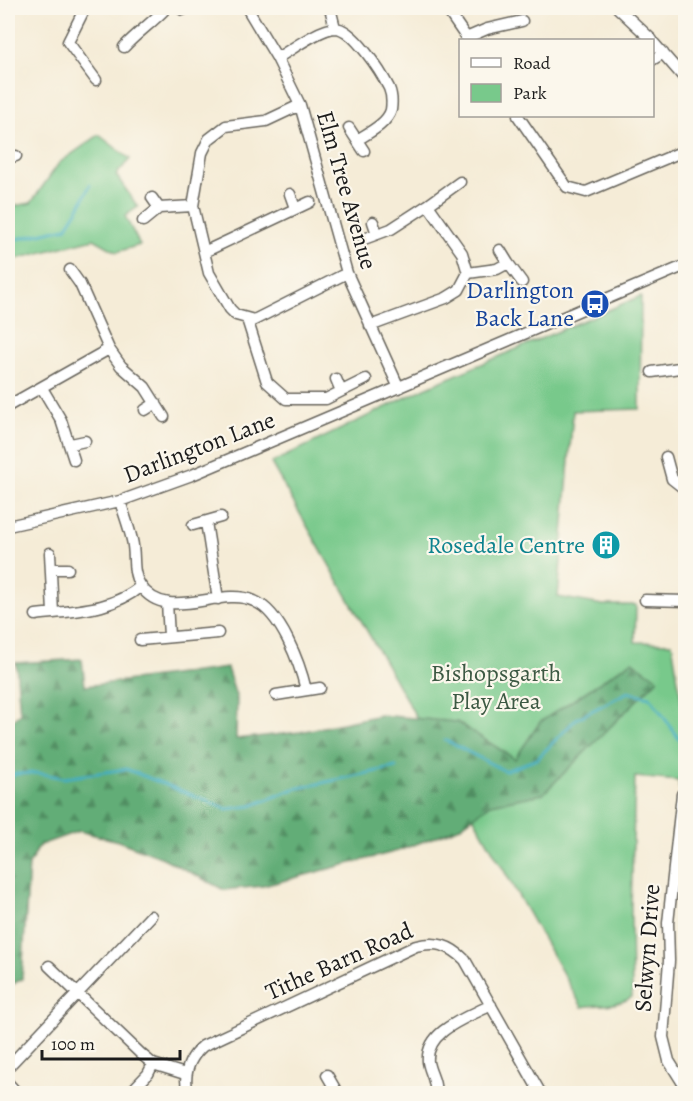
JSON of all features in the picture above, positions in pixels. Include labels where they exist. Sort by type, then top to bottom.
[{"type":"street","points":[[85,8],[68,42],[96,80]]},
{"type":"street","points":[[123,47],[141,28],[150,26],[166,8]]},
{"type":"street","name":"Elm Tree Avenue","points":[[247,8],[277,58],[300,105],[347,273],[399,388]]},
{"type":"street","points":[[330,8],[335,28]]},
{"type":"street","points":[[446,8],[467,39],[487,28],[522,21]]},
{"type":"street","points":[[618,8],[650,39]]},
{"type":"street","points":[[277,58],[319,34],[335,28],[350,33],[389,88],[392,98],[390,113],[380,125],[357,140]]},
{"type":"street","points":[[654,43],[663,53],[680,64],[686,80]]},
{"type":"street","points":[[654,59],[663,53]]},
{"type":"street","points":[[300,105],[266,120],[235,124],[215,133],[202,153],[194,206],[204,252],[216,289],[236,315],[247,319],[261,318],[347,273]]},
{"type":"street","points":[[521,117],[567,187],[575,191],[586,192],[686,150]]},
{"type":"street","points":[[349,128],[364,151]]},
{"type":"street","points":[[441,180],[448,189]]},
{"type":"street","points":[[364,239],[391,229],[460,182]]},
{"type":"street","points":[[290,194],[295,208]]},
{"type":"street","points":[[152,198],[159,208]]},
{"type":"street","points":[[204,252],[309,202]]},
{"type":"street","points":[[370,326],[459,291],[468,273],[462,253],[428,205]]},
{"type":"street","points":[[143,221],[159,208],[194,206]]},
{"type":"street","points":[[373,222],[377,234]]},
{"type":"street","points":[[500,250],[522,282]]},
{"type":"street","points":[[468,273],[497,269],[508,263]]},
{"type":"street","points":[[399,388],[686,265]]},
{"type":"street","points":[[70,270],[85,282],[109,349],[121,366],[145,387],[164,417]]},
{"type":"street","points":[[247,319],[265,376],[276,393],[286,399],[305,401],[326,399],[366,379]]},
{"type":"street","points":[[8,406],[109,349]]},
{"type":"street","points":[[652,372],[686,367]]},
{"type":"street","points":[[336,379],[341,391]]},
{"type":"street","points":[[42,388],[61,420],[71,444],[74,460]]},
{"type":"street","name":"Darlington Lane","points":[[8,526],[120,501],[192,475],[399,388]]},
{"type":"street","points":[[145,411],[156,403]]},
{"type":"street","points":[[71,444],[85,441]]},
{"type":"street","points":[[666,457],[672,479],[686,490]]},
{"type":"street","points":[[120,501],[132,541],[134,566],[141,586],[147,593],[167,603],[246,598],[255,601],[271,614],[297,656],[306,690]]},
{"type":"street","points":[[193,525],[221,517]]},
{"type":"street","points":[[206,522],[218,599]]},
{"type":"street","points":[[50,553],[53,613]]},
{"type":"street","points":[[51,569],[68,569]]},
{"type":"street","points":[[36,615],[104,607],[125,598],[141,586]]},
{"type":"street","points":[[645,600],[686,601]]},
{"type":"street","points":[[167,603],[170,636]]},
{"type":"street","points":[[140,640],[218,633]]},
{"type":"street","points":[[276,695],[320,688]]},
{"type":"street","name":"Selwyn Drive","points":[[682,794],[681,860],[668,923],[669,968],[663,1037],[669,1061],[686,1088]]},
{"type":"street","points":[[8,1067],[151,915]]},
{"type":"street","name":"Tithe Barn Road","points":[[185,1074],[195,1052],[211,1041],[416,946],[437,944],[456,951],[465,960],[541,1094]]},
{"type":"street","points":[[49,966],[153,1064],[185,1074],[188,1094]]},
{"type":"street","points":[[435,1094],[435,1079],[428,1060],[433,1041],[444,1031],[491,1005]]},
{"type":"street","points":[[129,1094],[148,1074],[153,1064]]},
{"type":"street","points":[[327,1075],[338,1094]]},
{"type":"street","points":[[8,1083],[18,1094]]},
{"type":"green space","points":[[99,135],[130,159],[116,175],[138,207],[125,216],[140,245],[117,252],[94,239],[8,261],[8,207],[31,203],[59,163]]},
{"type":"green space","name":"Bishopsgarth Play Area","points":[[641,296],[640,409],[573,411],[558,597],[603,605],[636,605],[635,642],[672,643],[685,723],[685,789],[679,788],[679,781],[635,777],[631,908],[632,997],[614,1004],[582,1007],[271,463],[425,388]]},
{"type":"green space","points":[[82,659],[85,686],[227,668],[237,699],[236,739],[300,732],[380,715],[457,722],[515,759],[540,722],[632,661],[658,679],[543,794],[491,804],[458,828],[398,851],[263,886],[224,890],[163,858],[118,841],[79,831],[40,845],[29,864],[22,979],[8,987],[8,724],[20,714],[16,663]]},
{"type":"waterway","points":[[8,241],[66,228],[90,185]]},
{"type":"waterway","points":[[445,740],[505,771],[537,759],[576,719],[628,692],[650,697],[686,749]]},
{"type":"waterway","points":[[8,780],[15,774],[38,773],[64,778],[126,769],[227,809],[251,806],[294,789],[396,767]]},
{"type":"place","name":"Darlington Back Lane","points":[[595,304]]},
{"type":"place","name":"Rosedale Centre","points":[[606,545]]}]
